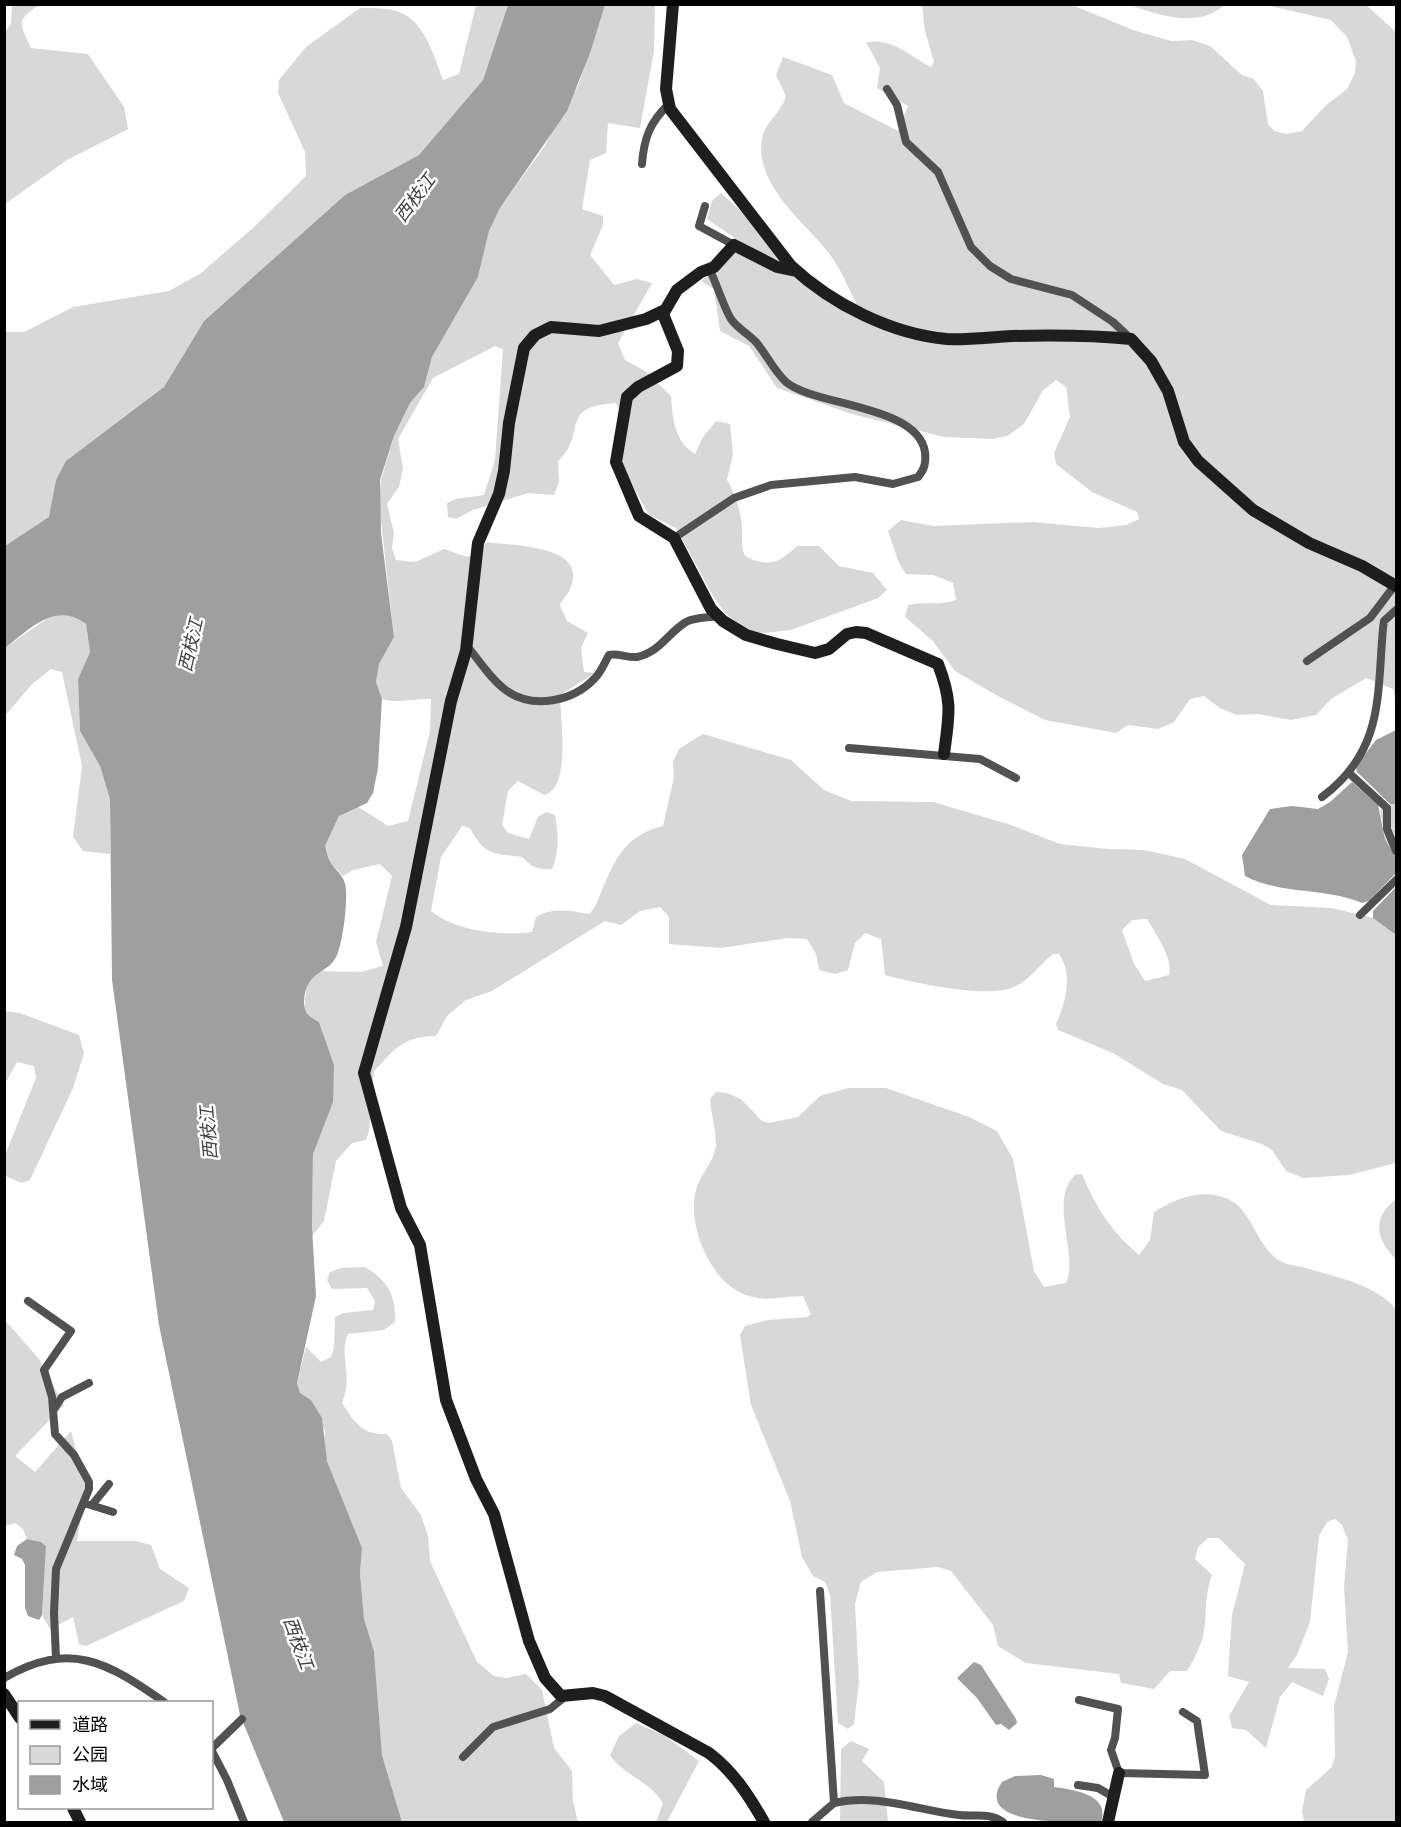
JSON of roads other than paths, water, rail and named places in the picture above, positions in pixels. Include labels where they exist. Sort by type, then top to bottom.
[{"type":"street","points":[[673,4],[666,89],[670,109],[796,271],[808,283],[859,314],[917,333],[948,339],[1080,334],[1131,339]]},
{"type":"street","points":[[887,89],[897,105],[906,142],[938,172],[970,247],[990,266],[1011,279],[1071,295],[1113,322],[1151,361],[1168,391],[1184,441],[1198,461],[1253,510],[1309,543],[1362,566],[1396,585],[1370,618],[1307,660]]},
{"type":"street","points":[[642,164],[647,133],[656,117],[669,104]]},
{"type":"street","points":[[705,206],[699,226],[777,267],[796,271]]},
{"type":"street","points":[[734,245],[710,268],[677,290],[665,310],[665,322],[678,351],[676,366],[638,387],[627,397],[616,462],[639,516],[674,538],[711,609],[746,635],[815,652],[829,649],[847,634],[866,633],[938,664],[949,691],[950,706],[944,754]]},
{"type":"street","points":[[674,538],[734,498],[771,485],[855,477],[903,484],[918,477],[926,461],[923,443],[916,434],[903,426],[862,407],[803,390],[787,382],[755,342],[730,318],[710,268]]},
{"type":"street","points":[[665,310],[646,319],[599,331],[551,327],[543,330],[524,348],[509,423],[499,494],[478,543],[467,646],[451,701],[406,927],[364,1073],[401,1208],[420,1245],[446,1400],[476,1479],[494,1514],[529,1641],[545,1678],[561,1696],[593,1693],[605,1696],[709,1754],[724,1765],[744,1788],[764,1822]]},
{"type":"street","points":[[1322,797],[1349,773],[1372,729],[1380,691],[1384,621],[1396,610]]},
{"type":"street","points":[[467,646],[505,690],[522,700],[551,702],[568,696],[594,680],[609,655],[635,657],[646,654],[661,646],[686,623],[694,619],[718,616]]},
{"type":"street","points":[[849,748],[944,754],[980,759],[1016,778]]},
{"type":"street","points":[[1349,773],[1387,808],[1387,829],[1396,851]]},
{"type":"street","points":[[1360,915],[1396,880]]},
{"type":"street","points":[[28,1300],[71,1331],[44,1370],[54,1409],[55,1434],[74,1455],[89,1482],[88,1504]]},
{"type":"street","points":[[54,1409],[62,1397],[89,1383]]},
{"type":"street","points":[[56,1658],[54,1613],[56,1569],[88,1504],[109,1484]]},
{"type":"street","points":[[88,1504],[113,1512]]},
{"type":"street","points":[[820,1591],[834,1803]]},
{"type":"street","points":[[4,1678],[38,1660],[56,1658],[94,1662],[113,1669],[162,1701]]},
{"type":"street","points":[[4,1694],[18,1715]]},
{"type":"street","points":[[463,1757],[493,1727],[550,1709],[566,1696]]},
{"type":"street","points":[[1079,1700],[1118,1709],[1115,1738],[1111,1749],[1119,1773],[1108,1822]]},
{"type":"street","points":[[1119,1773],[1205,1775],[1197,1721],[1183,1712]]},
{"type":"street","points":[[213,1749],[242,1719]]},
{"type":"street","points":[[213,1752],[244,1822]]},
{"type":"street","points":[[1078,1785],[1098,1788],[1115,1798]]},
{"type":"street","points":[[812,1822],[834,1803],[880,1801],[960,1815],[991,1815],[1003,1822]]},
{"type":"water","name":"西枝江","points":[[508,5],[605,5],[590,53],[567,111],[500,208],[489,231],[478,277],[432,357],[424,387],[410,403],[394,436],[380,480],[381,533],[394,637],[379,664],[376,682],[382,699],[378,768],[373,793],[367,803],[339,816],[325,846],[330,861],[346,886],[344,923],[337,955],[333,962],[309,983],[304,1002],[308,1014],[319,1022],[334,1065],[333,1102],[313,1154],[312,1227],[316,1296],[297,1383],[300,1393],[311,1400],[322,1418],[327,1461],[362,1548],[360,1573],[364,1619],[374,1651],[382,1755],[402,1822],[284,1822],[240,1715],[159,1325],[112,980],[110,799],[100,766],[80,731],[78,679],[90,652],[86,624],[64,615],[53,616],[33,626],[5,648],[5,546],[49,517],[56,480],[66,461],[164,387],[204,321],[345,195],[419,155],[483,80]]},
{"type":"water","points":[[1396,730],[1396,801],[1395,804],[1390,804],[1357,772],[1356,766],[1376,740]]},
{"type":"water","points":[[1352,782],[1378,805],[1385,839],[1396,858],[1396,873],[1369,901],[1362,903],[1333,895],[1273,886],[1245,876],[1242,855],[1270,809],[1292,806],[1318,809],[1330,802]]},
{"type":"water","points":[[1396,887],[1396,935],[1373,918],[1373,911]]},
{"type":"water","points":[[27,1539],[41,1542],[46,1546],[42,1615],[39,1620],[28,1616],[25,1608],[25,1565],[22,1559],[14,1555],[17,1546]]},
{"type":"water","points":[[974,1662],[981,1665],[1016,1719],[1017,1723],[1009,1730],[1001,1724],[996,1725],[977,1698],[957,1678]]},
{"type":"water","points":[[1041,1775],[1054,1779],[1054,1787],[1081,1792],[1096,1800],[1101,1806],[1101,1822],[1030,1819],[1013,1814],[1001,1807],[997,1797],[1002,1782],[1015,1776]]}]
